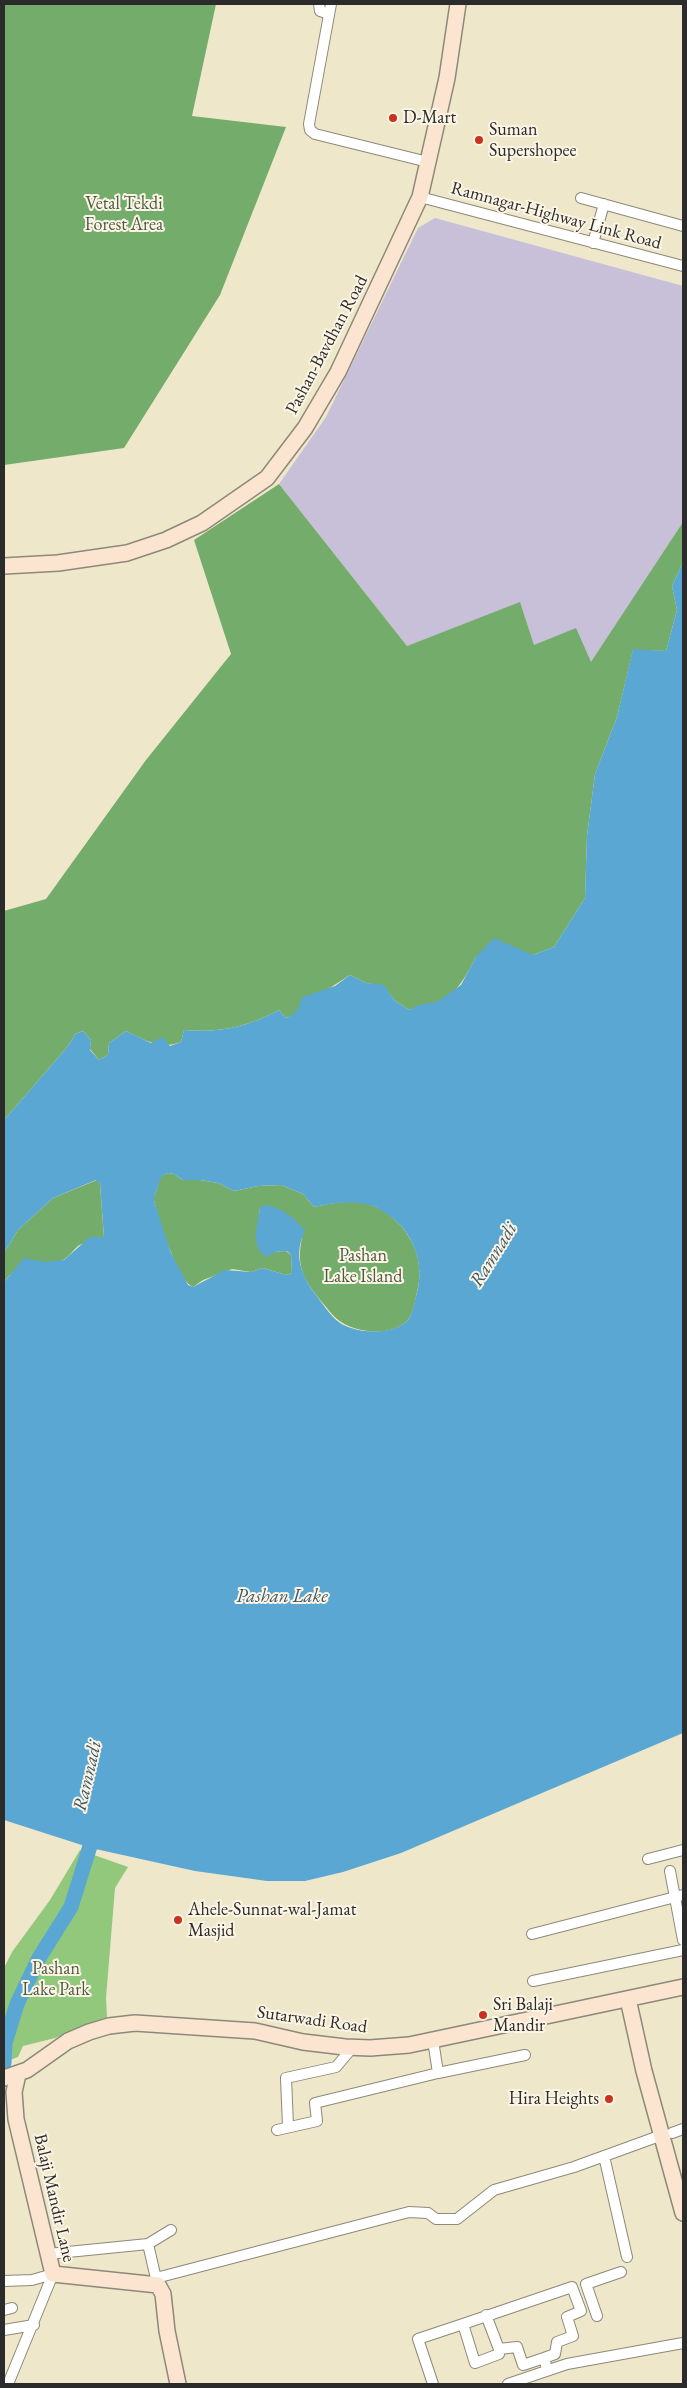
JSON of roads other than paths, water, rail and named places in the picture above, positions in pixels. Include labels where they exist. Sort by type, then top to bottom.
[{"type":"street","points":[[319,4],[320,11],[330,9],[309,124],[310,130],[315,134],[428,162]]},
{"type":"street","name":"Pashan-Bavdhan Road","points":[[4,566],[58,563],[127,553],[166,540],[202,524],[267,478],[305,428],[338,372],[420,197],[447,78],[458,4]]},
{"type":"street","name":"Ramnagar-Highway Link Road","points":[[420,197],[683,266]]},
{"type":"street","points":[[581,198],[683,226]]},
{"type":"street","points":[[593,243],[604,204]]},
{"type":"street","points":[[648,1859],[683,1850]]},
{"type":"street","points":[[670,1871],[679,1896],[683,1940]]},
{"type":"street","points":[[532,1934],[679,1896]]},
{"type":"street","points":[[533,1981],[683,1950]]},
{"type":"street","name":"Sutarwadi Road","points":[[12,2076],[75,2038],[108,2026],[135,2023],[255,2031],[303,2042],[352,2048],[409,2045],[683,1987]]},
{"type":"street","points":[[632,1998],[683,2174]]},
{"type":"street","points":[[433,2040],[438,2073]]},
{"type":"street","points":[[288,2126],[286,2078],[336,2067],[352,2048]]},
{"type":"street","points":[[277,2130],[317,2121],[314,2103],[438,2073],[525,2055]]},
{"type":"street","name":"Balaji Mandir Lane","points":[[12,2076],[16,2119],[53,2274],[157,2282]]},
{"type":"street","points":[[157,2282],[409,2212],[428,2213],[436,2219],[458,2219],[494,2190],[671,2136]]},
{"type":"street","points":[[671,2136],[683,2213]]},
{"type":"street","points":[[604,2156],[628,2257]]},
{"type":"street","points":[[48,2254],[148,2244],[171,2230]]},
{"type":"street","points":[[148,2244],[157,2282],[163,2294],[167,2331],[178,2384]]},
{"type":"street","points":[[597,2316],[586,2284],[621,2272]]},
{"type":"street","points":[[4,2281],[32,2280],[53,2274]]},
{"type":"street","points":[[8,2384],[34,2325],[53,2274]]},
{"type":"street","points":[[433,2384],[418,2339],[486,2315],[572,2287],[581,2311],[567,2317],[573,2336],[557,2342],[555,2354],[523,2365],[517,2347],[499,2349],[486,2315]]},
{"type":"street","points":[[578,2303],[591,2298]]},
{"type":"street","points":[[463,2324],[476,2362],[499,2354]]},
{"type":"street","points":[[4,2330],[34,2325]]},
{"type":"street","points":[[508,2384],[547,2369],[567,2364],[683,2343]]},
{"type":"street","points":[[544,2358],[547,2369]]},
{"type":"water","name":"Pashan Lake","points":[[683,562],[683,1733],[401,1853],[343,1872],[305,1881],[267,1881],[195,1871],[91,1848],[4,1820],[4,1282],[24,1258],[45,1262],[64,1260],[90,1237],[104,1237],[100,1184],[96,1180],[53,1198],[18,1230],[4,1253],[4,1120],[69,1045],[75,1034],[83,1031],[91,1040],[90,1050],[99,1060],[108,1055],[109,1043],[126,1031],[151,1043],[162,1037],[170,1046],[181,1042],[184,1030],[209,1031],[233,1028],[256,1021],[279,1010],[286,1018],[293,1015],[297,1010],[302,997],[335,986],[350,975],[366,983],[384,985],[394,1000],[409,1010],[419,1005],[437,1002],[461,985],[476,957],[494,938],[533,955],[554,947],[585,898],[587,836],[595,774],[617,717],[633,649],[666,651],[677,610],[672,586]],"holes":[[[164,1174],[174,1174],[183,1180],[218,1183],[234,1191],[258,1186],[281,1185],[303,1194],[314,1207],[349,1202],[363,1203],[379,1209],[404,1229],[415,1249],[418,1259],[419,1282],[410,1316],[399,1327],[380,1331],[350,1328],[335,1319],[311,1288],[300,1264],[301,1240],[305,1231],[287,1214],[276,1208],[264,1205],[260,1208],[256,1234],[258,1246],[266,1257],[275,1252],[287,1251],[291,1255],[292,1273],[286,1275],[263,1268],[251,1272],[225,1270],[193,1287],[188,1285],[171,1253],[154,1201],[154,1195],[160,1179]]]},
{"type":"waterway","name":"Ramnadi","points":[[4,2063],[5,2043],[17,2004],[39,1958],[71,1907],[95,1830]]},
{"type":"place","name":"D-Mart","points":[[393,118]]},
{"type":"place","name":"Suman Supershopee","points":[[479,140]]},
{"type":"place","name":"Ahele-Sunnat-wal-Jamat Masjid","points":[[178,1920]]},
{"type":"place","name":"Sri Balaji Mandir","points":[[483,2015]]},
{"type":"place","name":"Hira Heights","points":[[609,2099]]},
{"type":"park label","name":"Vetal Tekdi Forest Area","points":[[124,214]]},
{"type":"park label","name":"Pashan Lake Island","points":[[363,1266]]},
{"type":"park label","name":"Pashan Lake Park","points":[[56,1979]]}]
